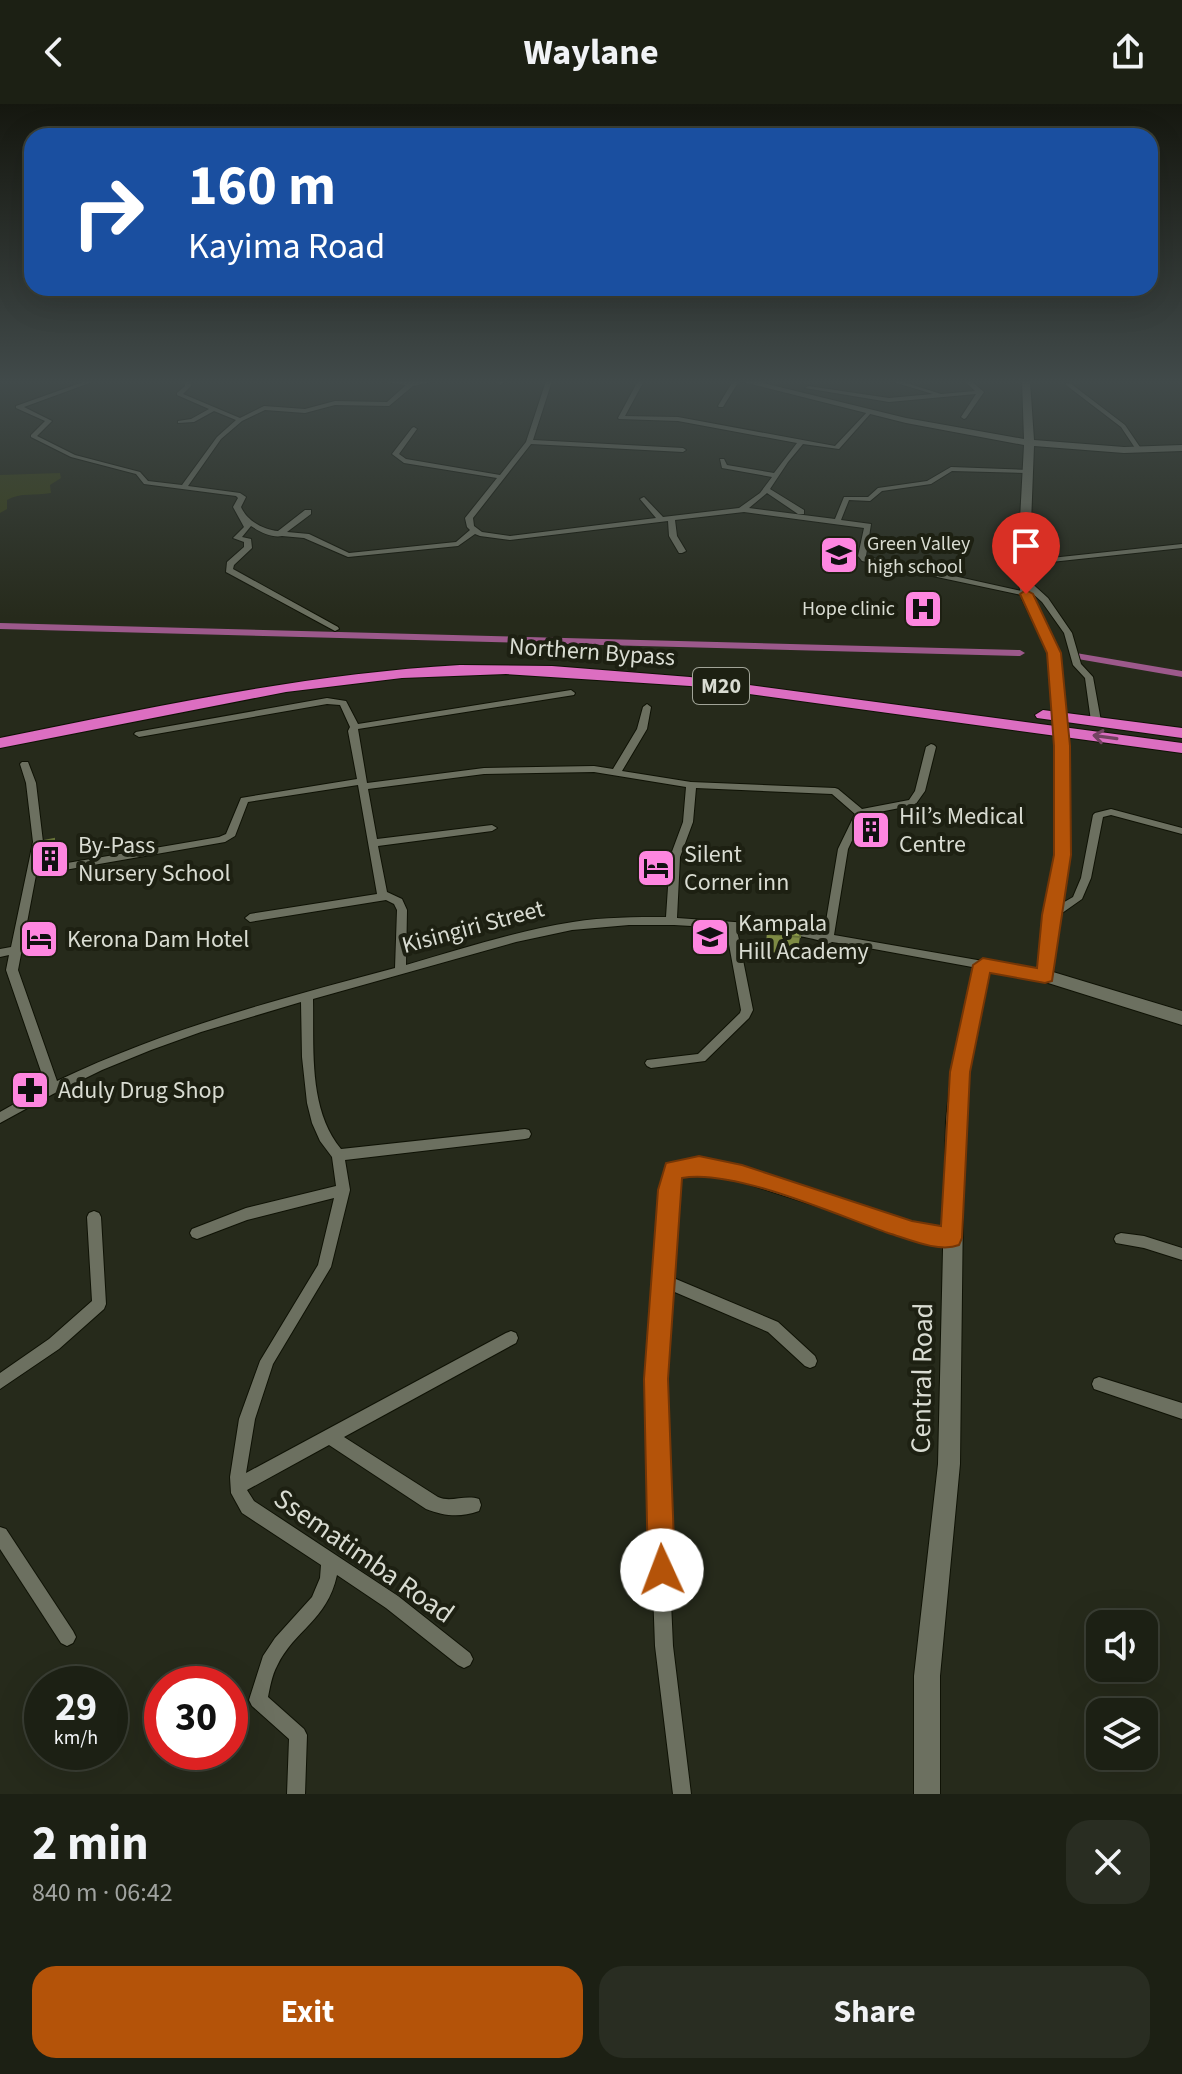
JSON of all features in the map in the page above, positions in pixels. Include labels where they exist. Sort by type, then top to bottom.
[{"type":"highway","name":"Northern Bypass","points":[[0,732],[297,675],[399,662],[498,658],[654,665],[1182,733]]},
{"type":"highway","name":"Northern Bypass","points":[[0,743],[348,679],[519,669],[586,671],[709,684],[1182,748]]},
{"type":"street","points":[[88,460],[138,473],[146,483],[238,494],[242,497],[237,507],[248,527],[237,538],[248,541],[248,548],[230,564],[229,570],[335,629]]},
{"type":"street","points":[[183,488],[203,460]]},
{"type":"street","points":[[403,460],[502,477]]},
{"type":"street","points":[[474,531],[469,518],[472,511],[515,460]]},
{"type":"street","points":[[722,460],[724,467],[734,471],[777,476]]},
{"type":"street","points":[[741,510],[768,491],[785,460]]},
{"type":"street","points":[[1027,460],[1023,563],[1025,587],[1054,653],[1062,746],[1062,855],[1051,915],[1045,976]]},
{"type":"street","points":[[838,520],[846,498],[870,499],[880,489],[929,483],[951,469],[1026,471]]},
{"type":"street","points":[[768,491],[792,508],[813,517]]},
{"type":"street","points":[[644,499],[666,519],[682,551]]},
{"type":"street","points":[[474,531],[510,538],[741,510],[868,526],[862,556],[865,559],[1025,587],[1052,608],[1068,633],[1073,656],[1089,677],[1096,721]]},
{"type":"street","points":[[278,535],[308,512]]},
{"type":"street","points":[[241,516],[265,532],[306,536],[342,554],[356,555],[458,544],[465,542],[474,531]]},
{"type":"street","points":[[1023,563],[1182,546]]},
{"type":"street","points":[[355,727],[571,693]]},
{"type":"street","points":[[139,734],[327,701],[343,703],[355,727],[353,731],[382,895]]},
{"type":"street","points":[[617,771],[642,729],[647,707]]},
{"type":"street","points":[[34,872],[221,840],[230,836],[244,800],[484,771],[617,771],[691,785],[835,791],[860,813],[899,808],[912,803],[920,791],[931,747]]},
{"type":"street","points":[[25,764],[38,827],[34,872],[29,879],[12,963],[15,984],[53,1088]]},
{"type":"street","points":[[671,922],[675,857],[688,822],[691,785]]},
{"type":"street","points":[[1051,915],[1077,899],[1086,878],[1098,815],[1111,812],[1182,831]]},
{"type":"street","points":[[828,940],[843,849],[860,813]]},
{"type":"street","points":[[372,843],[492,828]]},
{"type":"street","points":[[250,918],[382,895],[394,898],[402,910],[400,971]]},
{"type":"street","name":"Kisingiri Street","points":[[0,1118],[53,1088],[171,1034],[558,928],[608,921],[731,927],[983,965]]},
{"type":"street","points":[[651,1063],[701,1058],[745,1015],[747,1010],[731,927]]},
{"type":"street","points":[[0,953],[16,950]]},
{"type":"street","points":[[983,965],[1045,976],[1182,1018]]},
{"type":"street","name":"Central Road","points":[[927,1794],[927,1676],[949,1464],[951,1238],[960,1072],[983,965]]},
{"type":"street","points":[[238,1486],[239,1457],[254,1393],[267,1361],[324,1267],[343,1190],[338,1155],[325,1144],[317,1124],[310,1074],[307,995]]},
{"type":"street","points":[[338,1155],[525,1134]]},
{"type":"street","points":[[682,1794],[664,1646],[655,1424],[670,1175],[678,1167],[687,1166],[742,1174],[912,1231],[951,1238]]},
{"type":"street","points":[[197,1233],[246,1214],[343,1190]]},
{"type":"street","points":[[0,1382],[54,1344],[99,1304],[94,1217]]},
{"type":"street","points":[[1121,1239],[1144,1242],[1182,1254]]},
{"type":"street","points":[[665,1281],[773,1327],[810,1361]]},
{"type":"street","points":[[238,1486],[511,1338]]},
{"type":"street","points":[[1099,1384],[1182,1411]]},
{"type":"street","points":[[329,1436],[432,1503],[444,1508],[473,1505]]},
{"type":"street","name":"Ssematimba Road","points":[[238,1486],[248,1507],[392,1602],[464,1659]]},
{"type":"street","points":[[0,1535],[67,1637]]},
{"type":"street","points":[[296,1794],[298,1735],[258,1700],[271,1658],[320,1603],[330,1583],[330,1561]]},
{"type":"green space","points":[[60,473],[61,478],[50,485],[51,493],[12,498],[7,500],[7,509],[0,513],[0,475]]},
{"type":"building","points":[[54,839],[54,850],[36,853],[38,842]]},
{"type":"building","points":[[768,923],[800,926],[800,937],[768,934]]},
{"type":"waterway","points":[[0,626],[1020,653]]},
{"type":"waterway","points":[[1076,656],[1182,674]]},
{"type":"place","name":"Green Valley high school","points":[[839,555]]},
{"type":"place","name":"Hope clinic","points":[[923,609]]},
{"type":"place","name":"Hil’s Medical Centre","points":[[871,830]]},
{"type":"place","name":"By-Pass Nursery School","points":[[50,859]]},
{"type":"place","name":"Silent Corner inn","points":[[656,868]]},
{"type":"place","name":"Kampala Hill Academy","points":[[710,937]]},
{"type":"place","name":"Kerona Dam Hotel","points":[[39,939]]},
{"type":"place","name":"Aduly Drug Shop","points":[[30,1090]]},
{"type":"route","points":[[662,1570],[655,1424],[656,1379],[670,1175],[673,1170],[699,1165],[742,1174],[912,1231],[951,1238],[960,1072],[983,965],[1045,976],[1051,915],[1062,855],[1062,746],[1054,653],[1026,594]]}]
